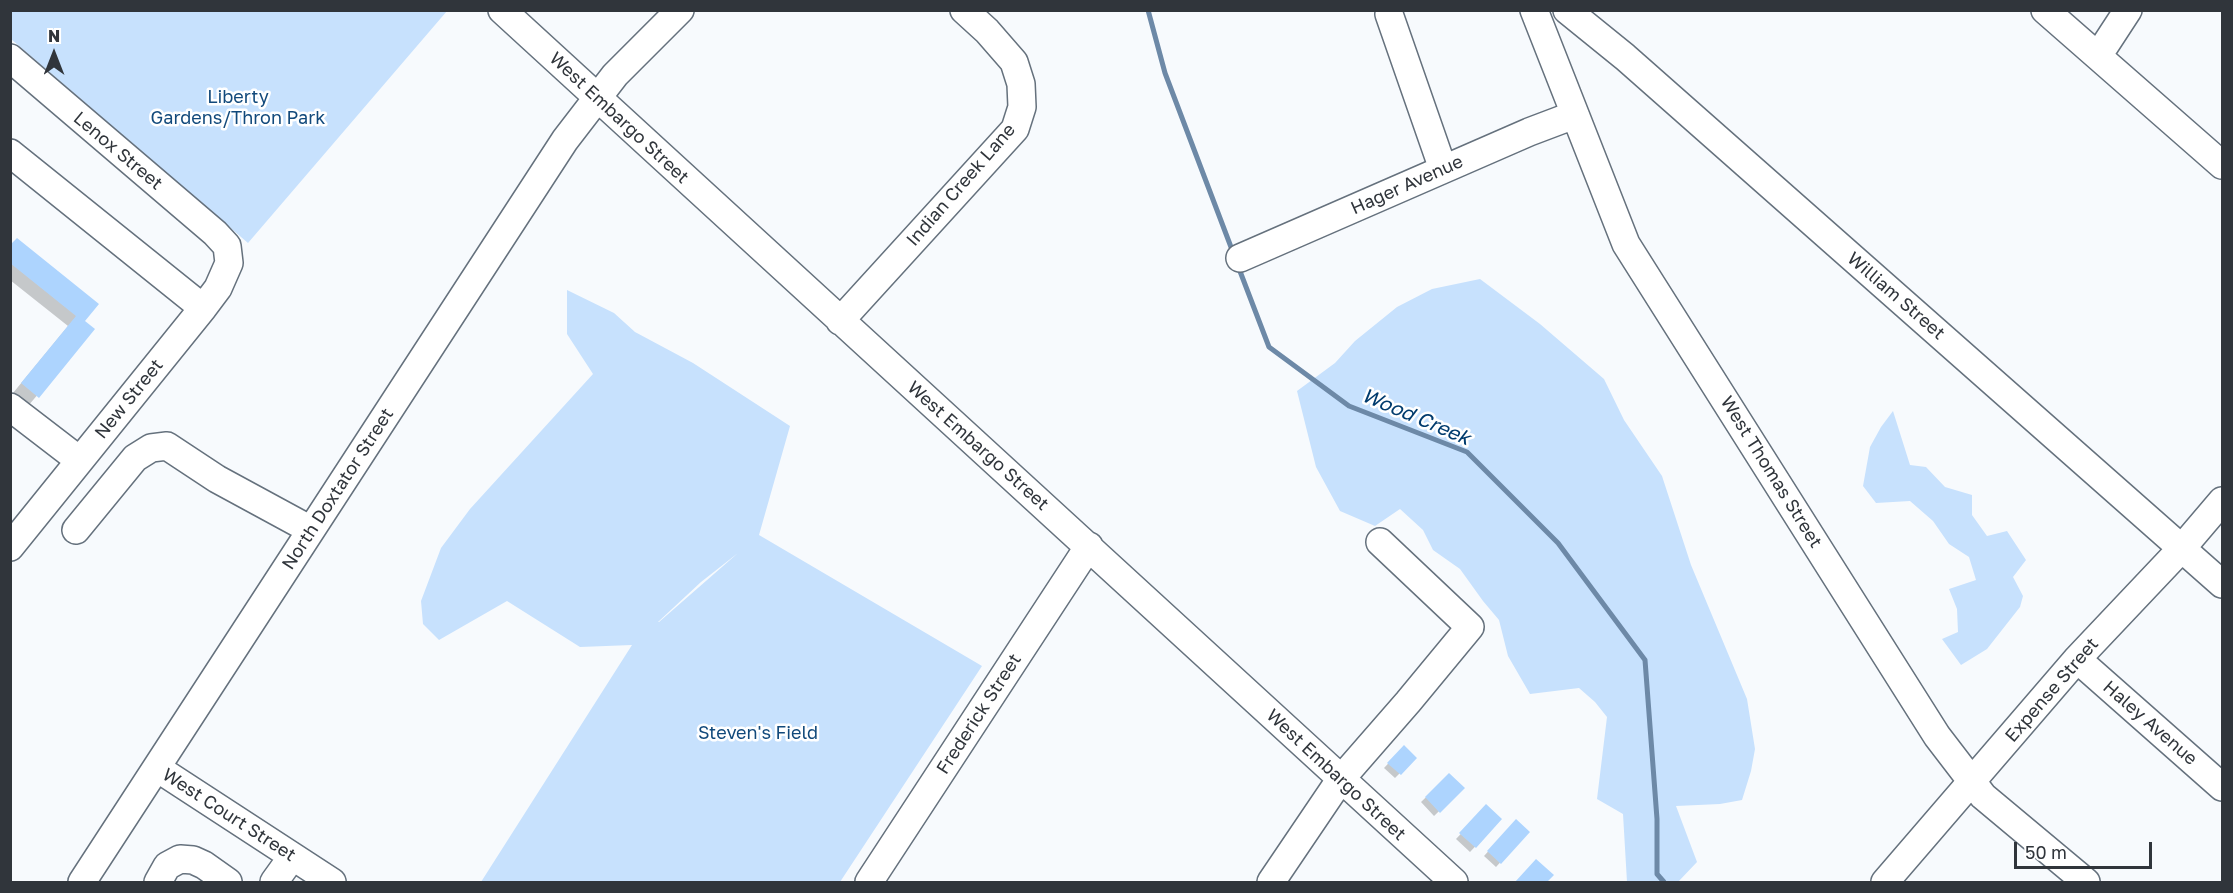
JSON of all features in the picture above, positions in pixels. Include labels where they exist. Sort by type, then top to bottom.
[{"type":"street","name":"West Embargo Street","points":[[502,10],[1454,882]]},
{"type":"street","name":"North Doxtator Street","points":[[82,882],[565,140],[615,75],[680,10]]},
{"type":"street","name":"Indian Creek Lane","points":[[840,321],[1015,129],[1022,107],[1021,84],[1014,62],[987,31],[964,10]]},
{"type":"street","name":"West Thomas Street","points":[[1534,10],[1626,244],[1937,736],[1983,796],[2086,882]]},
{"type":"street","name":"William Street","points":[[1567,10],[1642,73],[2223,584]]},
{"type":"street","points":[[2045,10],[2223,165]]},
{"type":"street","points":[[2098,56],[2128,10]]},
{"type":"street","points":[[1389,14],[1443,169]]},
{"type":"street","name":"Lenox Street","points":[[10,58],[225,244]]},
{"type":"street","name":"Hager Avenue","points":[[1240,258],[1529,132],[1574,115]]},
{"type":"street","points":[[10,153],[203,308]]},
{"type":"street","name":"New Street","points":[[10,547],[218,288],[229,263],[225,244]]},
{"type":"street","points":[[10,407],[80,460]]},
{"type":"street","points":[[76,530],[135,458],[151,448],[167,446],[217,479],[311,530]]},
{"type":"street","name":"Expense Street","points":[[1885,882],[2077,659],[2223,501]]},
{"type":"street","points":[[1271,882],[1340,780],[1470,627],[1380,542]]},
{"type":"street","name":"Frederick Street","points":[[869,882],[1089,546]]},
{"type":"street","name":"Haley Avenue","points":[[2077,659],[2223,787]]},
{"type":"street","name":"West Court Street","points":[[157,768],[332,882]]},
{"type":"street","points":[[274,882],[292,857]]},
{"type":"street","points":[[158,882],[167,866],[180,859],[193,860],[204,865],[228,882]]},
{"type":"green space","name":"Liberty Gardens/Thron Park","points":[[10,11],[447,11],[248,243],[11,39]]},
{"type":"green space","points":[[1480,279],[1540,324],[1604,379],[1624,420],[1662,476],[1691,565],[1747,699],[1755,749],[1742,800],[1720,804],[1676,806],[1697,862],[1678,882],[1627,882],[1623,814],[1597,799],[1607,717],[1595,702],[1579,688],[1530,694],[1508,656],[1499,620],[1460,569],[1433,550],[1423,530],[1400,509],[1375,526],[1340,511],[1316,467],[1297,391],[1335,363],[1355,341],[1397,307],[1432,289]]},
{"type":"green space","name":"Steven's Field","points":[[567,290],[614,313],[635,332],[693,363],[790,426],[759,535],[982,666],[840,882],[481,882],[632,645],[580,647],[507,601],[439,640],[423,624],[421,601],[441,548],[470,509],[593,374],[567,334]],"holes":[[[738,553],[659,622],[701,582]]]},
{"type":"green space","points":[[1893,411],[1910,465],[1926,467],[1945,487],[1972,495],[1972,515],[1987,536],[2007,531],[2026,560],[2013,577],[2023,596],[2020,607],[1987,649],[1961,665],[1942,639],[1958,632],[1957,609],[1949,589],[1976,580],[1969,557],[1949,544],[1933,521],[1910,501],[1876,503],[1863,486],[1870,447]]},
{"type":"building","points":[[17,238],[99,304],[85,321],[95,329],[39,398],[21,383],[76,316],[10,263],[10,245]]},
{"type":"building","points":[[1404,745],[1417,758],[1401,775],[1387,763]]},
{"type":"building","points":[[1449,773],[1465,788],[1440,813],[1425,797]]},
{"type":"building","points":[[1486,804],[1502,819],[1476,848],[1459,833]]},
{"type":"building","points":[[1516,819],[1530,832],[1501,864],[1487,851]]},
{"type":"building","points":[[1536,859],[1554,875],[1547,882],[1515,882]]},
{"type":"waterway","name":"Wood Creek","points":[[1148,10],[1165,73],[1234,255]]},
{"type":"waterway","name":"Wood Creek","points":[[1238,266],[1269,347],[1349,406],[1467,452],[1558,543],[1645,660],[1657,819],[1657,874],[1664,882]]}]
